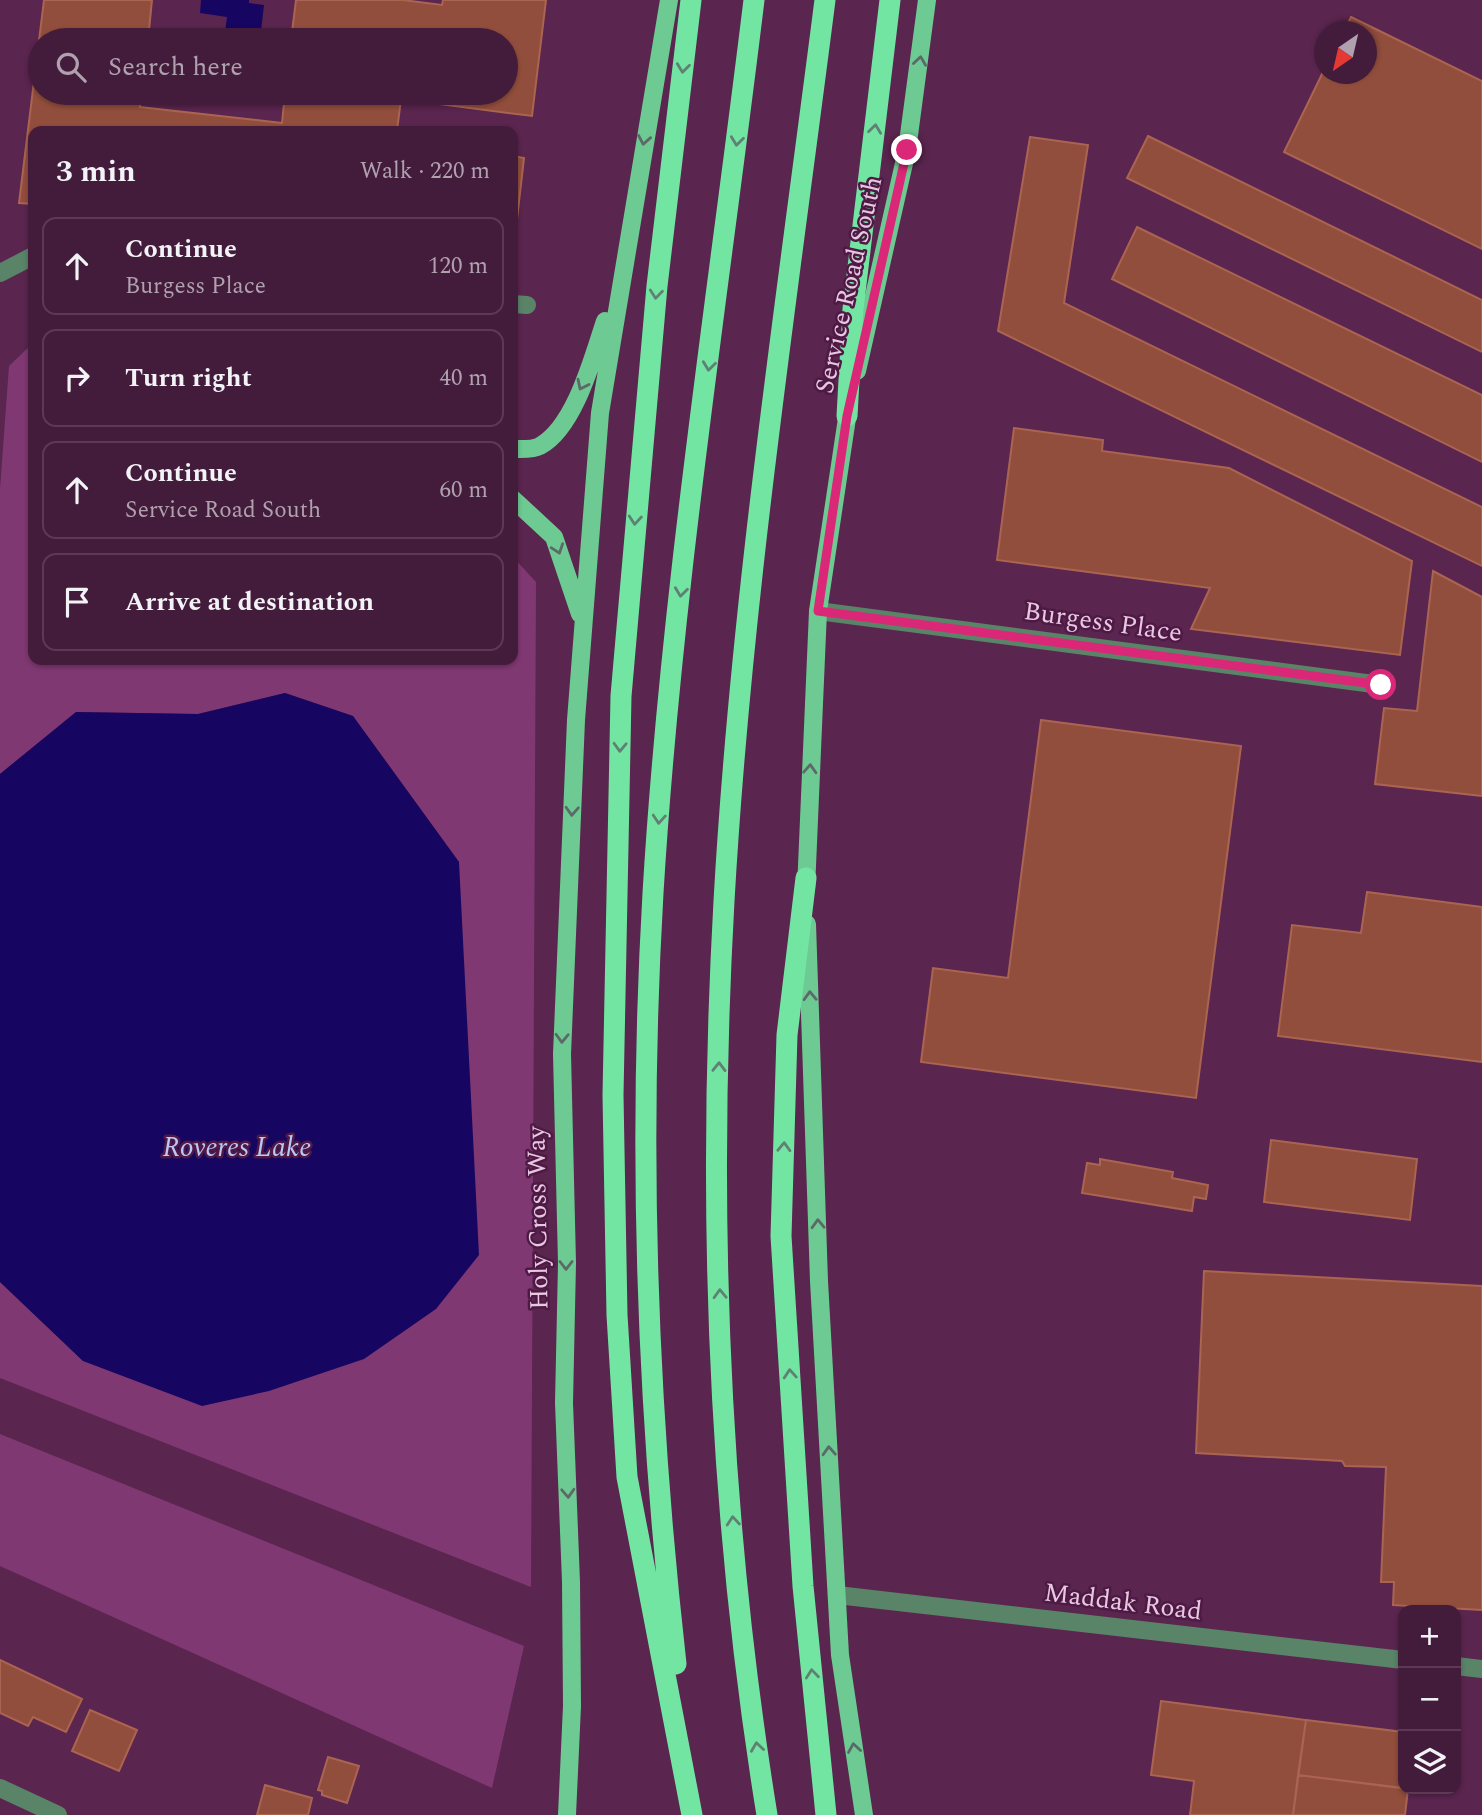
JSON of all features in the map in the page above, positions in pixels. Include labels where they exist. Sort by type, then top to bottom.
[{"type":"highway","points":[[691,0],[657,286],[621,696],[613,1095],[617,1315],[626,1477],[694,1815]]},
{"type":"highway","points":[[694,1815],[666,1573],[649,1344],[646,1117],[650,991],[654,882],[673,666],[754,0]]},
{"type":"highway","points":[[767,1815],[747,1664],[727,1460],[718,1236],[719,1009],[724,899],[746,650],[825,0]]},
{"type":"highway","points":[[847,416],[853,309],[890,0]]},
{"type":"highway","points":[[806,878],[787,1035],[781,1236],[803,1586],[826,1815]]},
{"type":"main road","points":[[518,449],[539,447],[560,429],[586,378],[620,275],[669,0]]},
{"type":"main road","name":"Service Road South","points":[[864,1815],[840,1655],[820,1281],[806,878],[818,611],[847,416],[907,150],[927,0]]},
{"type":"main road","name":"Holy Cross Way","points":[[567,1815],[572,1706],[571,1558],[564,1403],[567,1263],[562,1054],[582,620],[600,413],[620,275]]},
{"type":"main road","points":[[518,504],[554,537],[582,620]]},
{"type":"street","points":[[0,273],[28,259]]},
{"type":"street","name":"Burgess Place","points":[[818,611],[1381,685]]},
{"type":"street","name":"Maddak Road","points":[[837,1595],[1398,1659]]},
{"type":"street","points":[[1461,1667],[1482,1669]]},
{"type":"street","points":[[0,1788],[58,1815]]},
{"type":"shaded area","points":[[28,348],[28,665],[518,665],[518,562],[536,582],[531,1587],[0,1378],[0,1282],[83,1361],[459,862],[353,716],[285,693],[198,714],[76,712],[0,774],[0,489],[9,366]]},
{"type":"shaded area","points":[[0,1434],[524,1646],[492,1788],[0,1566]]},
{"type":"water","points":[[201,0],[249,0],[249,3],[264,5],[261,28],[226,28],[227,17],[200,13]]},
{"type":"water","name":"Roveres Lake","points":[[285,693],[353,716],[459,862],[479,1255],[436,1309],[364,1359],[269,1391],[202,1406],[83,1361],[0,1282],[0,774],[76,712],[198,714]]},
{"type":"building","points":[[44,0],[152,0],[149,28],[41,28]]},
{"type":"building","points":[[296,0],[403,0],[442,5],[443,0],[546,0],[532,116],[447,105],[518,105],[518,28],[292,28]]},
{"type":"building","points":[[1377,30],[1482,81],[1482,249],[1284,152],[1317,84],[1377,84]]},
{"type":"building","points":[[31,105],[140,105],[282,123],[284,105],[400,105],[398,126],[28,126]]},
{"type":"building","points":[[28,130],[28,204],[19,203]]},
{"type":"building","points":[[1148,136],[1482,300],[1482,352],[1127,178]]},
{"type":"building","points":[[1030,137],[1088,145],[1064,303],[1482,507],[1482,566],[998,331]]},
{"type":"building","points":[[518,157],[524,158],[518,210]]},
{"type":"building","points":[[1137,227],[1482,395],[1482,462],[1112,279]]},
{"type":"building","points":[[1014,428],[1103,440],[1102,451],[1229,468],[1412,561],[1400,655],[1191,629],[1210,588],[997,560]]},
{"type":"building","points":[[1433,571],[1482,597],[1482,796],[1375,784],[1384,708],[1417,711]]},
{"type":"building","points":[[1041,720],[1241,746],[1196,1098],[921,1062],[933,968],[1008,978]]},
{"type":"building","points":[[1367,892],[1482,907],[1482,1062],[1278,1036],[1292,925],[1361,933]]},
{"type":"building","points":[[1271,1140],[1417,1159],[1410,1220],[1264,1202]]},
{"type":"building","points":[[1100,1159],[1173,1172],[1172,1178],[1208,1185],[1206,1199],[1194,1197],[1192,1211],[1082,1193],[1087,1163],[1100,1165]]},
{"type":"building","points":[[1204,1271],[1482,1286],[1482,1610],[1461,1609],[1461,1605],[1393,1605],[1394,1582],[1381,1582],[1386,1467],[1345,1466],[1342,1461],[1196,1453]]},
{"type":"building","points":[[0,1660],[82,1699],[66,1732],[33,1717],[28,1726],[0,1713]]},
{"type":"building","points":[[1161,1701],[1306,1720],[1293,1815],[1190,1815],[1194,1781],[1151,1775]]},
{"type":"building","points":[[90,1710],[137,1730],[119,1771],[72,1751]]},
{"type":"building","points":[[1306,1720],[1398,1731],[1398,1787],[1298,1775]]},
{"type":"building","points":[[328,1757],[359,1766],[347,1803],[322,1795],[322,1791],[318,1790]]},
{"type":"building","points":[[1298,1775],[1398,1788],[1398,1794],[1407,1794],[1405,1815],[1293,1815]]},
{"type":"building","points":[[265,1785],[312,1798],[308,1815],[257,1815]]},
{"type":"route","points":[[907,150],[847,416],[818,611],[1381,685]]}]
